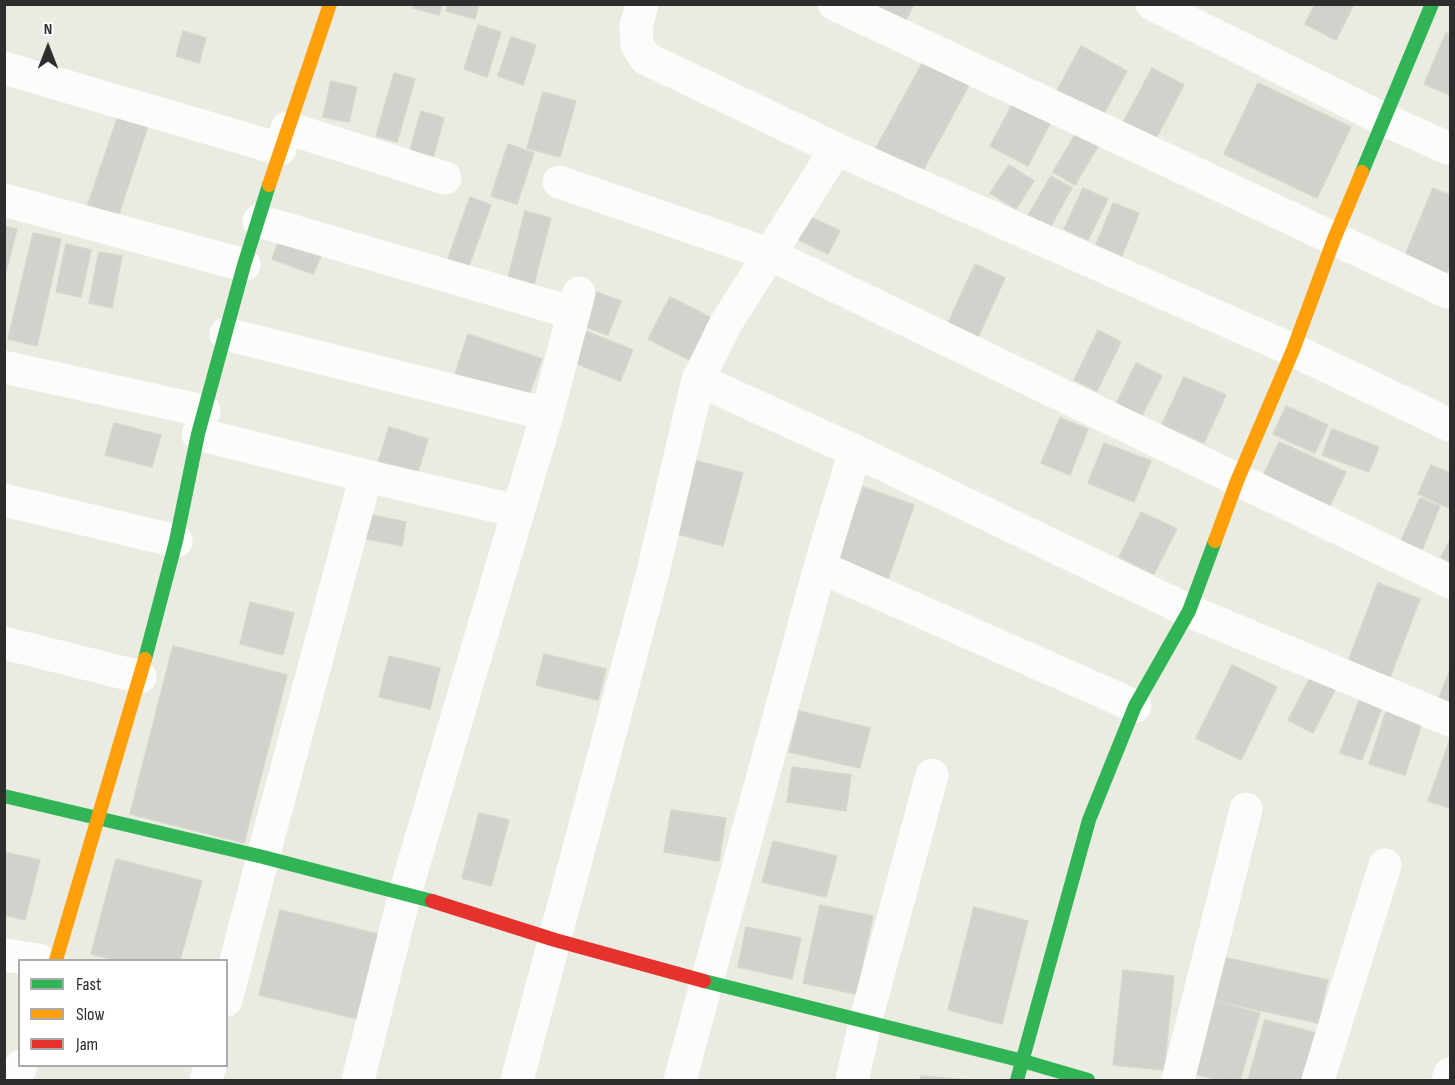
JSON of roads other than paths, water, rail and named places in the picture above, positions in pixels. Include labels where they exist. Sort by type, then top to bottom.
[{"type":"street","points":[[56,959],[140,677],[176,541],[201,422],[244,265],[330,4]]},
{"type":"street","points":[[642,4],[636,27],[637,45],[645,58],[836,149],[1293,350],[1450,425]]},
{"type":"street","points":[[834,4],[1450,293]]},
{"type":"street","points":[[1152,4],[1383,119],[1450,149]]},
{"type":"street","points":[[1017,1080],[1089,820],[1135,706],[1189,610],[1237,480],[1293,350],[1334,239],[1432,4]]},
{"type":"street","points":[[4,68],[446,178]]},
{"type":"street","points":[[517,1080],[653,572],[698,380],[725,325],[836,149]]},
{"type":"street","points":[[558,182],[769,254],[1450,582]]},
{"type":"street","points":[[4,200],[244,265]]},
{"type":"street","points":[[259,221],[577,303],[547,414],[405,893],[358,1080]]},
{"type":"street","points":[[226,334],[547,414]]},
{"type":"street","points":[[4,367],[201,422],[366,476],[517,511]]},
{"type":"street","points":[[698,380],[855,451],[1189,610],[1450,720]]},
{"type":"street","points":[[680,1080],[820,567],[855,451]]},
{"type":"street","points":[[228,992],[262,857],[366,476]]},
{"type":"street","points":[[4,500],[176,541]]},
{"type":"street","points":[[820,567],[1135,706]]},
{"type":"street","points":[[4,643],[140,677]]},
{"type":"street","points":[[852,1080],[865,1023],[932,775]]},
{"type":"street","points":[[4,796],[405,893],[555,940],[706,982],[1023,1061],[1089,1080]]},
{"type":"street","points":[[1178,1080],[1246,809]]},
{"type":"street","points":[[1318,1080],[1385,865]]},
{"type":"street","points":[[4,955],[32,959]]},
{"type":"street","points":[[1448,1080],[1450,1074]]}]
